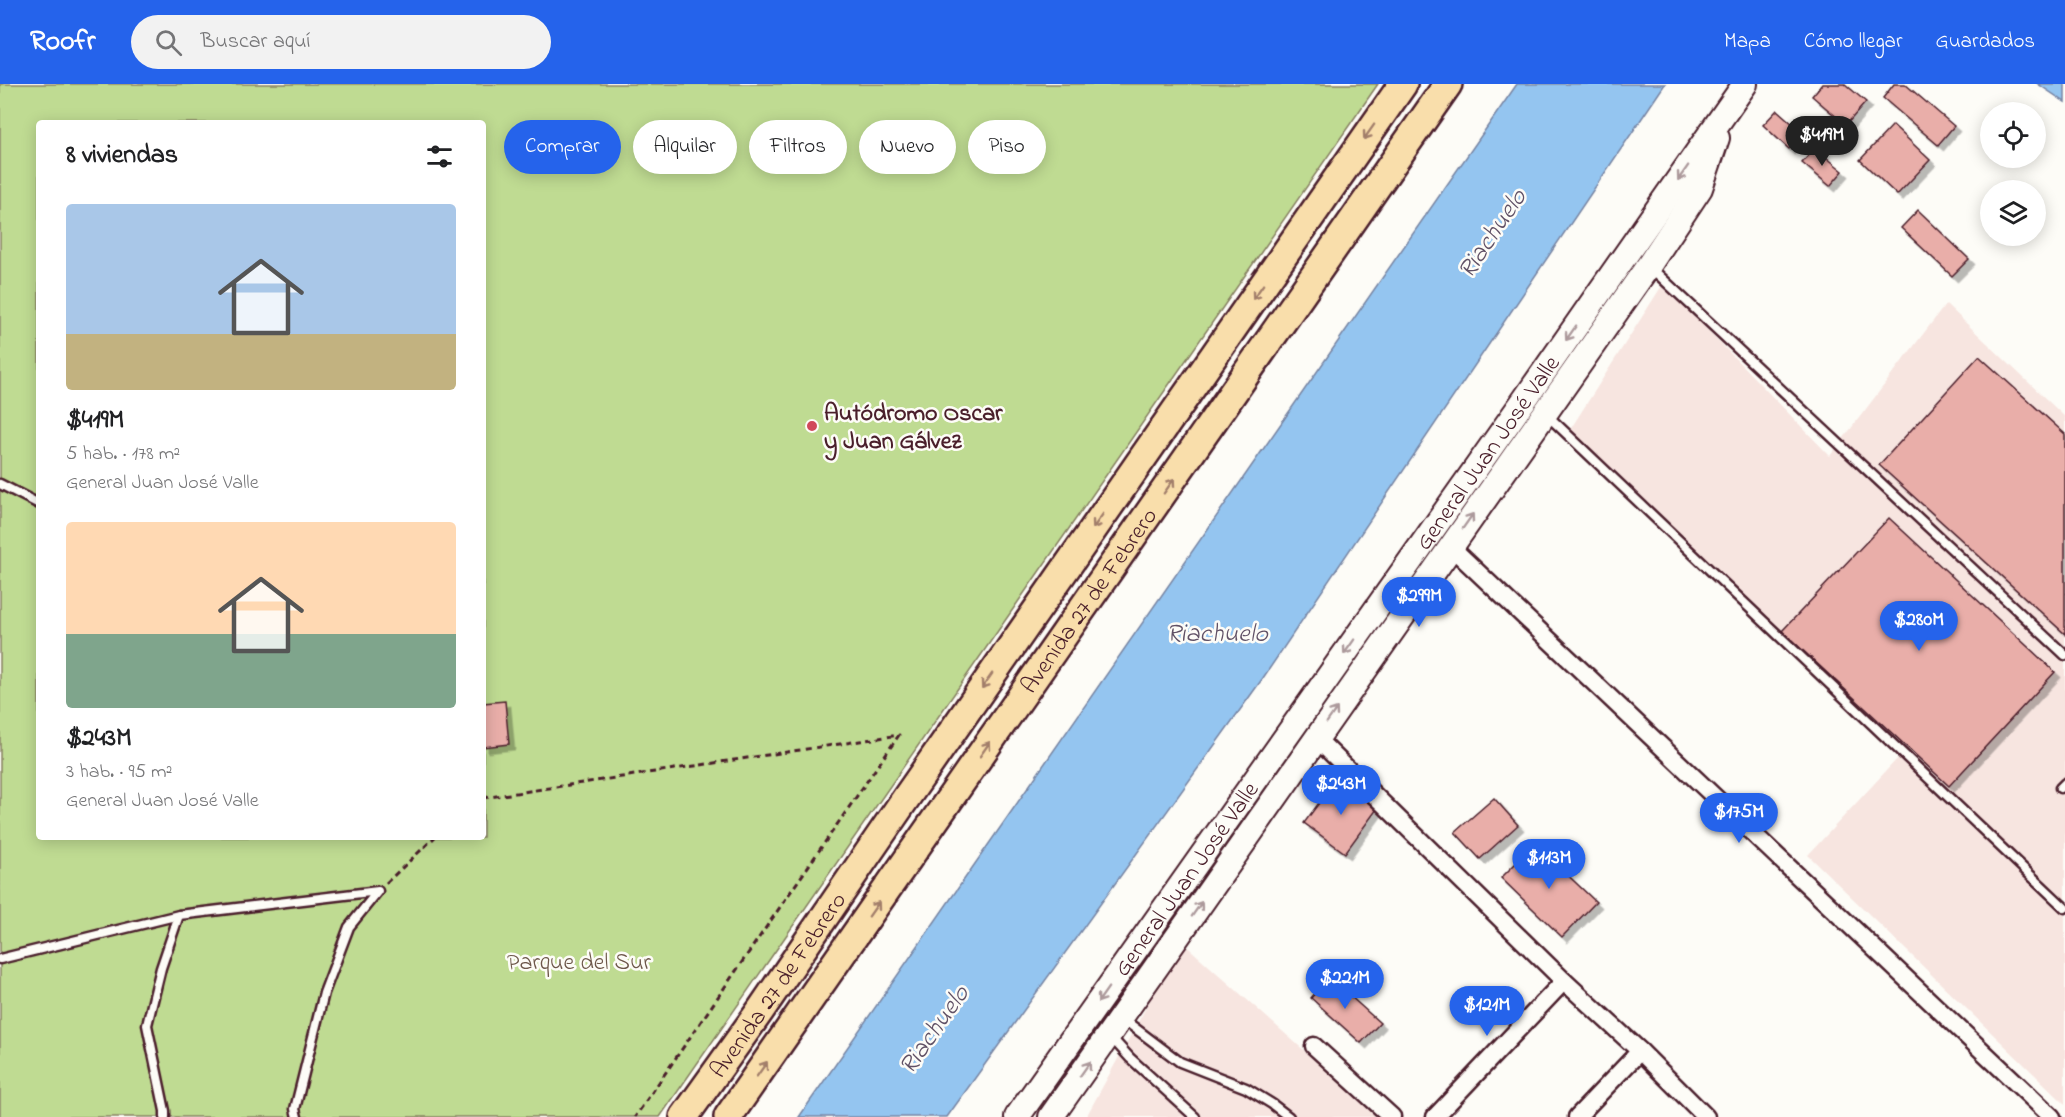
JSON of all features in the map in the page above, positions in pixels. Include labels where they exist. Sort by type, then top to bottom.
[{"type":"main road","name":"Avenida 27 de Febrero","points":[[684,1117],[760,1011],[1403,84]]},
{"type":"main road","name":"Avenida 27 de Febrero","points":[[728,1117],[1448,84]]},
{"type":"main road","name":"General Juan José Valle","points":[[1017,1117],[1534,406],[1638,259],[1700,188],[1728,108],[1745,84]]},
{"type":"main road","name":"General Juan José Valle","points":[[1051,1117],[1450,546],[1534,406]]},
{"type":"street","points":[[1450,546],[2052,1117]]},
{"type":"street","points":[[1316,738],[1706,1117]]},
{"type":"street","points":[[1435,1117],[1564,981]]},
{"type":"street","points":[[1314,1046],[1392,1117]]},
{"type":"street","points":[[1577,1117],[1640,1051]]},
{"type":"lane","points":[[1638,259],[2065,655]]},
{"type":"lane","points":[[1534,406],[2065,908]]},
{"type":"lane","points":[[0,484],[36,502]]},
{"type":"lane","points":[[0,959],[179,915],[378,891]]},
{"type":"lane","points":[[295,1114],[324,993],[332,971],[349,927],[378,891]]},
{"type":"lane","points":[[165,1117],[147,1025],[161,969],[179,915]]},
{"type":"lane","points":[[1115,1026],[1130,1058],[1196,1117]]},
{"type":"lane","points":[[1115,1026],[1180,1062],[1246,1088],[1288,1117]]},
{"type":"path","points":[[486,798],[899,735],[635,1117]]},
{"type":"path","points":[[378,891],[432,840]]},
{"type":"shaded area","points":[[1663,284],[1830,456],[1946,304],[2065,417],[2065,1104],[1808,855],[1898,758],[1566,436]]},
{"type":"shaded area","points":[[1182,942],[1379,1117],[1086,1117]]},
{"type":"green space","name":"Autódromo Oscar y Juan Gálvez","points":[[0,84],[1378,84],[660,1117],[0,1117]]},
{"type":"water","name":"Riachuelo","points":[[1517,84],[1665,84],[1263,678],[947,1117],[799,1117]]},
{"type":"water","points":[[2038,84],[2065,84],[2065,102]]},
{"type":"building","points":[[1822,84],[1845,84],[1866,102],[1846,125],[1812,96]]},
{"type":"building","points":[[1894,84],[1905,84],[1954,126],[1938,145],[1883,98]]},
{"type":"building","points":[[1777,110],[1803,133],[1789,149],[1763,125]]},
{"type":"building","points":[[1893,125],[1930,160],[1897,195],[1860,160]]},
{"type":"building","points":[[1815,148],[1843,171],[1830,186],[1802,163]]},
{"type":"building","points":[[1918,210],[1969,259],[1952,276],[1901,228]]},
{"type":"building","points":[[1979,356],[2065,434],[2065,634],[1879,465]]},
{"type":"building","points":[[1889,518],[2055,672],[1949,786],[1782,631]]},
{"type":"building","points":[[505,701],[509,744],[486,747],[486,703]]},
{"type":"building","points":[[1336,780],[1377,809],[1345,853],[1304,823]]},
{"type":"building","points":[[1494,798],[1518,825],[1480,859],[1455,832]]},
{"type":"building","points":[[1535,844],[1596,902],[1562,937],[1501,878]]},
{"type":"building","points":[[1329,977],[1380,1023],[1361,1043],[1311,998]]},
{"type":"place","name":"Autódromo Oscar y Juan Gálvez","points":[[812,426]]},
{"type":"park label","name":"Parque del Sur","points":[[579,961]]}]
